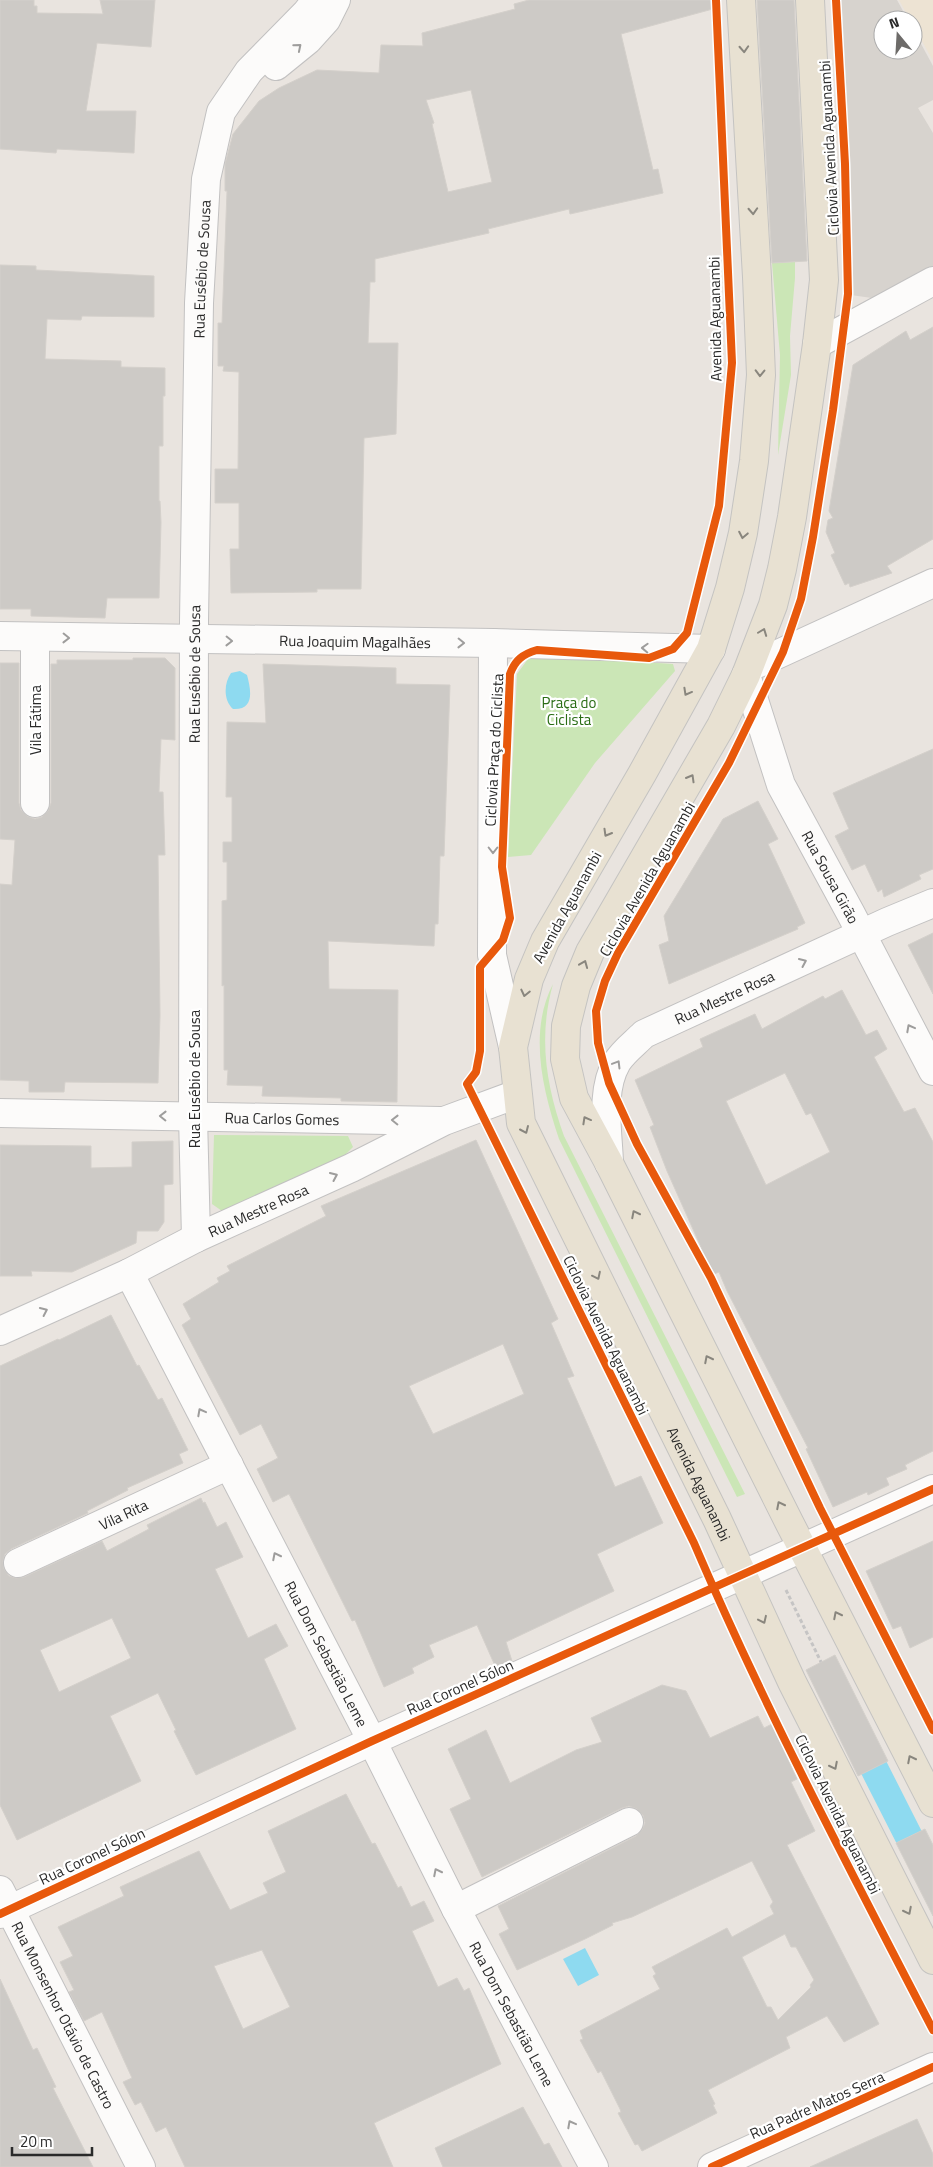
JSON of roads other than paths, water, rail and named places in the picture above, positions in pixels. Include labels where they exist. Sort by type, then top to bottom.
[{"type":"main road","name":"Avenida Aguanambi","points":[[741,0],[757,278],[760,375],[754,461],[743,533],[730,588],[711,649],[642,774],[544,941],[529,979],[513,1048],[517,1094],[521,1123],[525,1132],[717,1519],[792,1682],[933,1960]]},
{"type":"main road","points":[[810,0],[824,280],[817,344],[792,517],[782,569],[773,605],[748,671],[721,726],[590,952],[576,986],[566,1026],[565,1059],[574,1098],[609,1163],[802,1548],[933,1802]]},
{"type":"street","name":"Rua Eusébio de Sousa","points":[[196,1238],[193,1116],[194,641],[199,303],[206,179],[221,112],[249,71],[297,22],[335,1]]},
{"type":"street","points":[[817,344],[933,281]]},
{"type":"street","points":[[748,671],[933,583]]},
{"type":"street","name":"Rua Joaquim Magalhães","points":[[0,636],[711,649]]},
{"type":"street","name":"Vila Fátima","points":[[35,637],[35,803]]},
{"type":"street","points":[[493,644],[492,954],[513,1048]]},
{"type":"street","name":"Rua Sousa Girão","points":[[748,671],[780,785],[933,1071]]},
{"type":"street","name":"Rua Mestre Rosa","points":[[609,1163],[608,1083],[617,1061],[644,1034],[933,903]]},
{"type":"street","name":"Rua Mestre Rosa","points":[[0,1331],[129,1273],[196,1238],[351,1168],[444,1121],[517,1094]]},
{"type":"street","name":"Rua Carlos Gomes","points":[[0,1114],[444,1121]]},
{"type":"street","name":"Rua Dom Sebastião Leme","points":[[129,1273],[372,1741],[456,1909],[594,2167]]},
{"type":"street","name":"Vila Rita","points":[[18,1563],[229,1464]]},
{"type":"street","name":"Rua Coronel Sólon","points":[[4,1905],[933,1489]]},
{"type":"street","points":[[456,1909],[629,1822]]},
{"type":"street","name":"Rua Monsenhor Otávio de Castro","points":[[4,1905],[141,2167]]},
{"type":"street","name":"Rua Padre Matos Serra","points":[[712,2167],[933,2067]]},
{"type":"water","points":[[240,671],[247,675],[250,698],[245,706],[233,709],[227,701],[226,686],[231,673]]},
{"type":"water","points":[[585,1948],[599,1975],[578,1986],[563,1959]]},
{"type":"waterway","points":[[874,1768],[909,1837]]},
{"type":"park label","name":"Praça do Ciclista","points":[[569,710]]}]
